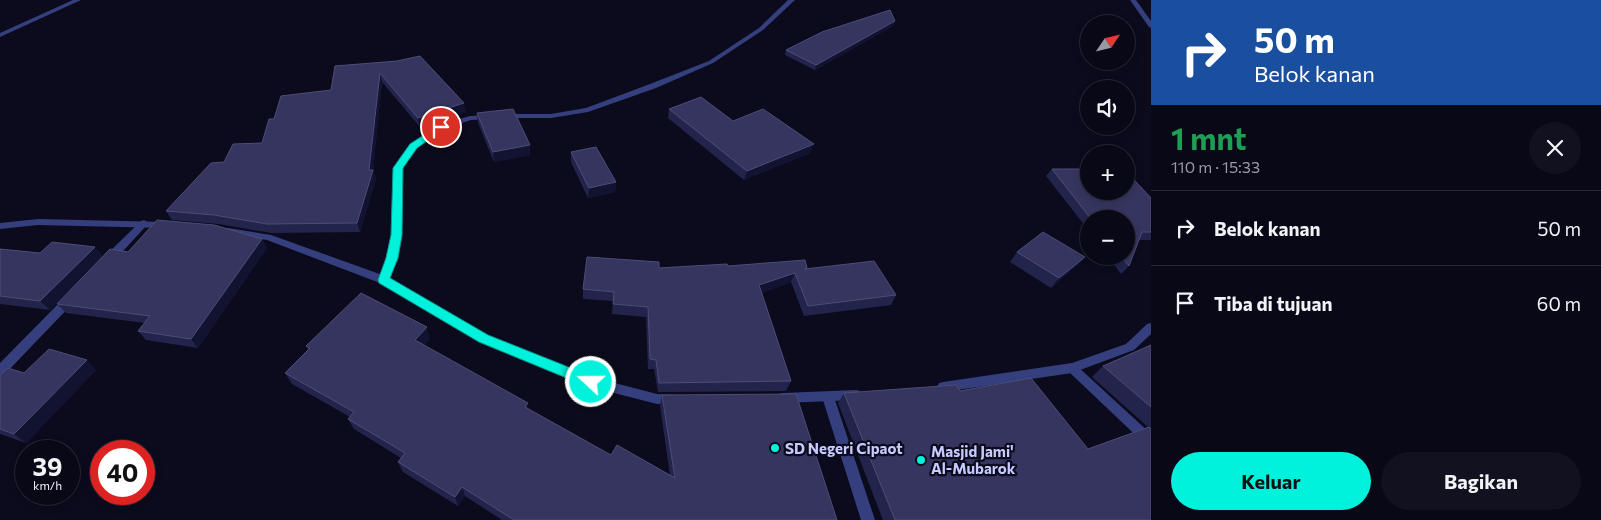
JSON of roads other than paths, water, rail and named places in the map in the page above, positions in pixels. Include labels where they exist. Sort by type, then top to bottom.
[{"type":"street","points":[[0,35],[78,0]]},
{"type":"street","points":[[384,280],[392,258],[397,235],[398,168],[413,146],[441,127],[470,118],[522,114],[551,116],[588,110],[652,86],[711,62],[761,29],[792,0]]},
{"type":"street","points":[[1133,0],[1151,26]]},
{"type":"street","points":[[0,226],[38,222],[182,226]]},
{"type":"street","points":[[103,266],[144,224]]},
{"type":"street","points":[[219,229],[268,237],[384,280],[484,338],[591,382],[657,399],[685,399]]},
{"type":"street","points":[[0,371],[75,294]]},
{"type":"street","points":[[932,388],[1072,368],[1130,347],[1151,327]]},
{"type":"street","points":[[1072,368],[1151,442]]},
{"type":"street","points":[[771,398],[866,394]]},
{"type":"street","points":[[828,397],[868,520]]},
{"type":"place","name":"SD Negeri Cipaot","points":[[775,448]]},
{"type":"place","name":"Masjid Jami' Al-Mubarok","points":[[921,460]]}]
